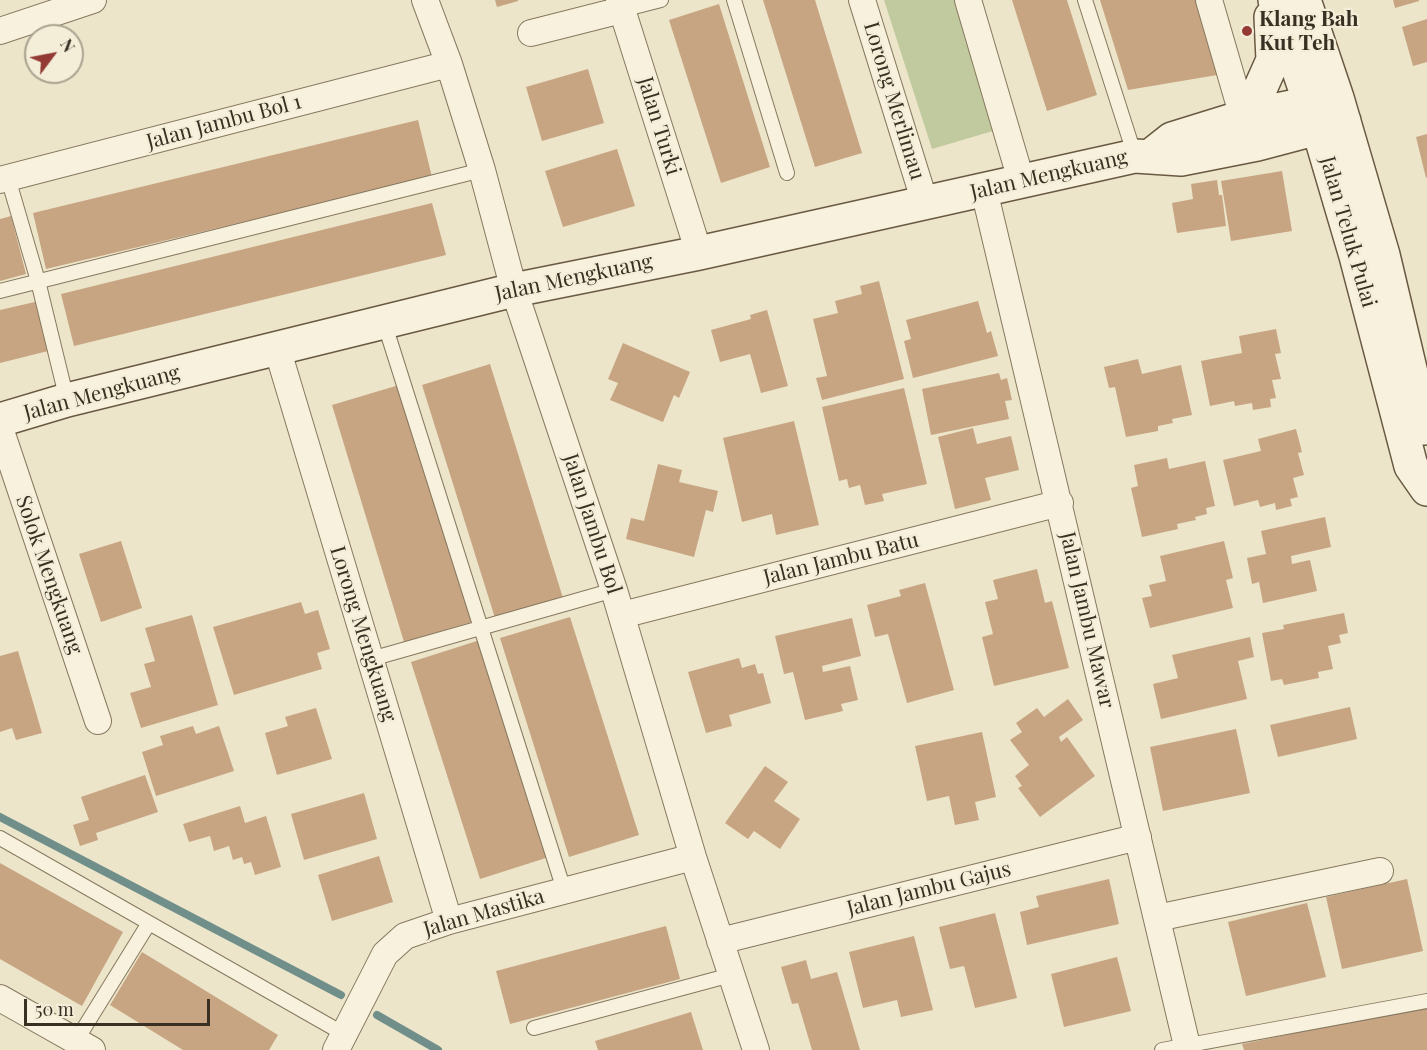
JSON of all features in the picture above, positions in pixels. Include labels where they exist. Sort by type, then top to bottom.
[{"type":"street","points":[[0,31],[62,5],[93,0]]},
{"type":"street","name":"Jalan Jambu Bol","points":[[425,0],[449,64],[482,170],[514,290],[622,615],[693,857],[756,1050]]},
{"type":"street","name":"Lorong Merlimau","points":[[862,0],[926,203]]},
{"type":"street","points":[[968,0],[1021,180]]},
{"type":"street","points":[[1209,0],[1249,125],[1298,153],[1321,176],[1356,256]]},
{"type":"street","points":[[1249,125],[1273,60],[1270,0]]},
{"type":"street","name":"Jalan Teluk Pulai","points":[[1275,0],[1327,113],[1383,255],[1421,449]]},
{"type":"street","name":"Jalan Teluk Pulai","points":[[1304,0],[1356,256],[1421,449]]},
{"type":"street","points":[[531,33],[620,5]]},
{"type":"street","name":"Jalan Turki","points":[[620,5],[699,253]]},
{"type":"street","name":"Jalan Jambu Bol 1","points":[[3,174],[449,64]]},
{"type":"street","name":"Jalan Mengkuang","points":[[0,420],[67,400],[514,290],[699,253],[1021,180],[1144,156],[1172,139],[1327,113]]},
{"type":"street","name":"Jalan Jambu Mawar","points":[[984,190],[1157,918],[1179,1048]]},
{"type":"street","name":"Lorong Mengkuang","points":[[277,348],[448,921]]},
{"type":"street","name":"Solok Mengkuang","points":[[0,428],[98,721]]},
{"type":"street","name":"Jalan Jambu Batu","points":[[622,615],[1060,503]]},
{"type":"street","name":"Jalan Jambu Gajus","points":[[720,941],[1138,837]]},
{"type":"street","name":"Jalan Mastika","points":[[340,1042],[385,954],[405,936],[448,921],[693,857]]},
{"type":"street","points":[[1157,918],[1380,871]]},
{"type":"street","points":[[0,998],[80,1047]]},
{"type":"lane","points":[[620,5],[661,0]]},
{"type":"lane","points":[[734,0],[788,173]]},
{"type":"lane","points":[[1085,0],[1144,156]]},
{"type":"lane","points":[[0,291],[482,170]]},
{"type":"lane","points":[[3,174],[38,281],[67,400]]},
{"type":"lane","points":[[384,322],[564,890]]},
{"type":"lane","points":[[371,659],[614,590]]},
{"type":"lane","points":[[0,837],[149,923],[340,1042]]},
{"type":"lane","points":[[80,1047],[149,923]]},
{"type":"lane","points":[[534,1028],[731,975]]},
{"type":"lane","points":[[1179,1048],[1427,1001]]},
{"type":"green space","points":[[884,0],[964,0],[1003,128],[932,149]]},
{"type":"building","points":[[495,0],[518,0],[518,1],[497,7]]},
{"type":"building","points":[[763,0],[815,0],[862,153],[815,167]]},
{"type":"building","points":[[1012,0],[1067,0],[1097,95],[1047,111]]},
{"type":"building","points":[[1100,0],[1200,0],[1223,74],[1128,90]]},
{"type":"building","points":[[1393,0],[1419,0],[1419,1],[1395,8]]},
{"type":"building","points":[[719,4],[770,167],[721,183],[669,20]]},
{"type":"building","points":[[1427,19],[1427,62],[1413,66],[1402,27]]},
{"type":"building","points":[[588,69],[604,123],[542,141],[526,87]]},
{"type":"building","points":[[418,120],[432,177],[46,269],[33,213]]},
{"type":"building","points":[[1427,134],[1427,177],[1426,178],[1416,137]]},
{"type":"building","points":[[617,149],[635,206],[563,227],[545,171]]},
{"type":"building","points":[[1282,171],[1292,231],[1231,241],[1221,181]]},
{"type":"building","points":[[1217,180],[1219,195],[1222,195],[1226,226],[1177,233],[1172,203],[1193,199],[1191,184]]},
{"type":"building","points":[[432,203],[446,255],[74,346],[61,294]]},
{"type":"building","points":[[11,216],[26,274],[0,281],[0,219]]},
{"type":"building","points":[[879,281],[904,379],[822,400],[816,378],[827,376],[813,319],[838,313],[835,301],[862,294],[860,286]]},
{"type":"building","points":[[39,301],[52,350],[0,363],[0,310]]},
{"type":"building","points":[[978,301],[987,333],[991,331],[998,356],[913,378],[904,341],[911,339],[906,320]]},
{"type":"building","points":[[767,310],[788,386],[761,393],[750,354],[720,362],[711,330],[751,319],[750,315]]},
{"type":"building","points":[[1276,329],[1281,353],[1275,354],[1281,379],[1272,380],[1276,398],[1270,399],[1271,407],[1253,410],[1252,403],[1235,406],[1234,401],[1210,406],[1201,361],[1242,353],[1239,336]]},
{"type":"building","points":[[623,343],[690,372],[679,398],[674,395],[663,422],[610,400],[618,383],[608,379]]},
{"type":"building","points":[[1138,359],[1142,374],[1181,365],[1192,415],[1172,419],[1173,423],[1158,426],[1158,431],[1126,437],[1115,387],[1109,388],[1104,367]]},
{"type":"building","points":[[490,364],[563,598],[495,618],[422,385]]},
{"type":"building","points":[[999,373],[1001,380],[1007,378],[1012,400],[1005,401],[1009,419],[931,435],[922,389]]},
{"type":"building","points":[[399,385],[472,622],[404,642],[332,405]]},
{"type":"building","points":[[904,388],[927,484],[882,494],[884,501],[865,505],[860,485],[849,488],[847,479],[839,481],[822,407]]},
{"type":"building","points":[[794,421],[819,525],[776,535],[772,514],[742,522],[723,438]]},
{"type":"building","points":[[973,428],[977,444],[1011,436],[1019,470],[985,478],[991,500],[955,509],[938,437]]},
{"type":"building","points":[[1296,429],[1302,452],[1298,453],[1304,475],[1293,478],[1298,497],[1290,499],[1292,506],[1276,510],[1275,503],[1260,507],[1258,500],[1234,506],[1223,460],[1261,451],[1258,439]]},
{"type":"building","points":[[1167,458],[1169,469],[1205,461],[1215,506],[1206,508],[1207,514],[1195,517],[1196,520],[1177,524],[1178,529],[1142,537],[1131,488],[1138,486],[1134,465]]},
{"type":"building","points":[[658,464],[682,470],[679,482],[718,491],[713,512],[706,510],[694,557],[626,539],[631,518],[644,521]]},
{"type":"building","points":[[1325,517],[1331,547],[1291,556],[1292,564],[1310,560],[1317,591],[1263,603],[1259,582],[1252,584],[1247,558],[1266,554],[1261,531]]},
{"type":"building","points":[[121,541],[142,608],[101,622],[79,554]]},
{"type":"building","points":[[1224,541],[1233,578],[1226,580],[1233,608],[1150,628],[1142,598],[1152,596],[1149,585],[1166,581],[1160,556]]},
{"type":"building","points":[[1037,569],[1045,603],[1052,601],[1069,668],[994,686],[982,637],[993,634],[985,602],[998,599],[993,580]]},
{"type":"building","points":[[925,583],[954,690],[907,703],[888,634],[875,637],[867,605],[901,596],[899,590]]},
{"type":"building","points":[[301,602],[305,614],[318,610],[330,649],[317,653],[322,669],[234,695],[213,627]]},
{"type":"building","points":[[1344,613],[1348,633],[1339,635],[1341,643],[1328,646],[1333,669],[1318,672],[1319,678],[1284,685],[1282,679],[1271,681],[1262,633],[1284,629],[1283,625]]},
{"type":"building","points":[[192,615],[218,705],[141,728],[130,693],[151,687],[144,664],[155,661],[145,628]]},
{"type":"building","points":[[570,617],[639,835],[569,857],[500,638]]},
{"type":"building","points":[[852,618],[861,656],[822,666],[823,672],[850,666],[858,700],[841,704],[843,711],[805,720],[793,672],[784,674],[775,636]]},
{"type":"building","points":[[1250,637],[1254,657],[1238,661],[1247,699],[1161,719],[1153,684],[1178,678],[1172,655]]},
{"type":"building","points":[[480,640],[549,857],[480,879],[411,662]]},
{"type":"building","points":[[18,651],[42,733],[16,740],[12,728],[0,732],[0,656]]},
{"type":"building","points":[[739,658],[742,668],[755,664],[758,674],[763,673],[771,703],[729,715],[732,726],[706,733],[688,672]]},
{"type":"building","points":[[1068,699],[1083,720],[1059,737],[1061,742],[1067,737],[1095,776],[1040,817],[1018,788],[1022,786],[1015,776],[1029,765],[1010,740],[1022,732],[1016,723],[1037,708],[1044,717]]},
{"type":"building","points":[[1350,707],[1357,739],[1278,757],[1270,725]]},
{"type":"building","points":[[316,708],[332,759],[277,775],[265,733],[288,726],[285,717]]},
{"type":"building","points":[[193,726],[196,734],[219,726],[234,771],[156,796],[142,752],[163,745],[160,736]]},
{"type":"building","points":[[1236,729],[1250,793],[1163,811],[1150,747]]},
{"type":"building","points":[[982,732],[996,797],[975,802],[979,820],[955,825],[949,796],[927,801],[915,746]]},
{"type":"building","points":[[765,766],[788,782],[774,801],[800,819],[780,849],[754,831],[748,839],[725,823]]},
{"type":"building","points":[[145,775],[158,812],[96,833],[98,840],[80,846],[73,825],[89,820],[81,797]]},
{"type":"building","points":[[364,793],[377,839],[304,860],[291,814]]},
{"type":"building","points":[[240,806],[245,823],[266,816],[281,867],[255,875],[251,862],[244,864],[242,857],[233,860],[229,846],[214,851],[210,836],[189,842],[183,824]]},
{"type":"building","points":[[379,856],[393,902],[332,921],[318,875]]},
{"type":"building","points":[[0,863],[123,932],[82,1006],[0,959]]},
{"type":"building","points":[[1109,879],[1119,924],[1027,945],[1020,912],[1039,907],[1036,896]]},
{"type":"building","points":[[1407,879],[1423,951],[1342,969],[1326,897]]},
{"type":"building","points":[[1307,903],[1326,977],[1246,996],[1228,922]]},
{"type":"building","points":[[995,913],[1017,998],[975,1008],[964,966],[950,969],[939,927]]},
{"type":"building","points":[[666,926],[680,979],[510,1024],[496,971]]},
{"type":"building","points":[[914,936],[933,1010],[901,1017],[897,1000],[863,1008],[849,952]]},
{"type":"building","points":[[142,952],[278,1035],[269,1050],[183,1050],[110,1005]]},
{"type":"building","points":[[1117,957],[1131,1011],[1064,1027],[1051,974]]},
{"type":"building","points":[[806,960],[811,979],[837,972],[860,1050],[812,1050],[798,1003],[792,1004],[781,967]]},
{"type":"building","points":[[1427,1006],[1427,1050],[1244,1050],[1242,1044]]},
{"type":"building","points":[[691,1012],[703,1050],[598,1050],[595,1041]]},
{"type":"waterway","points":[[0,817],[341,995]]},
{"type":"waterway","points":[[377,1015],[438,1050]]},
{"type":"place","name":"Klang Bah Kut Teh","points":[[1247,31]]}]
